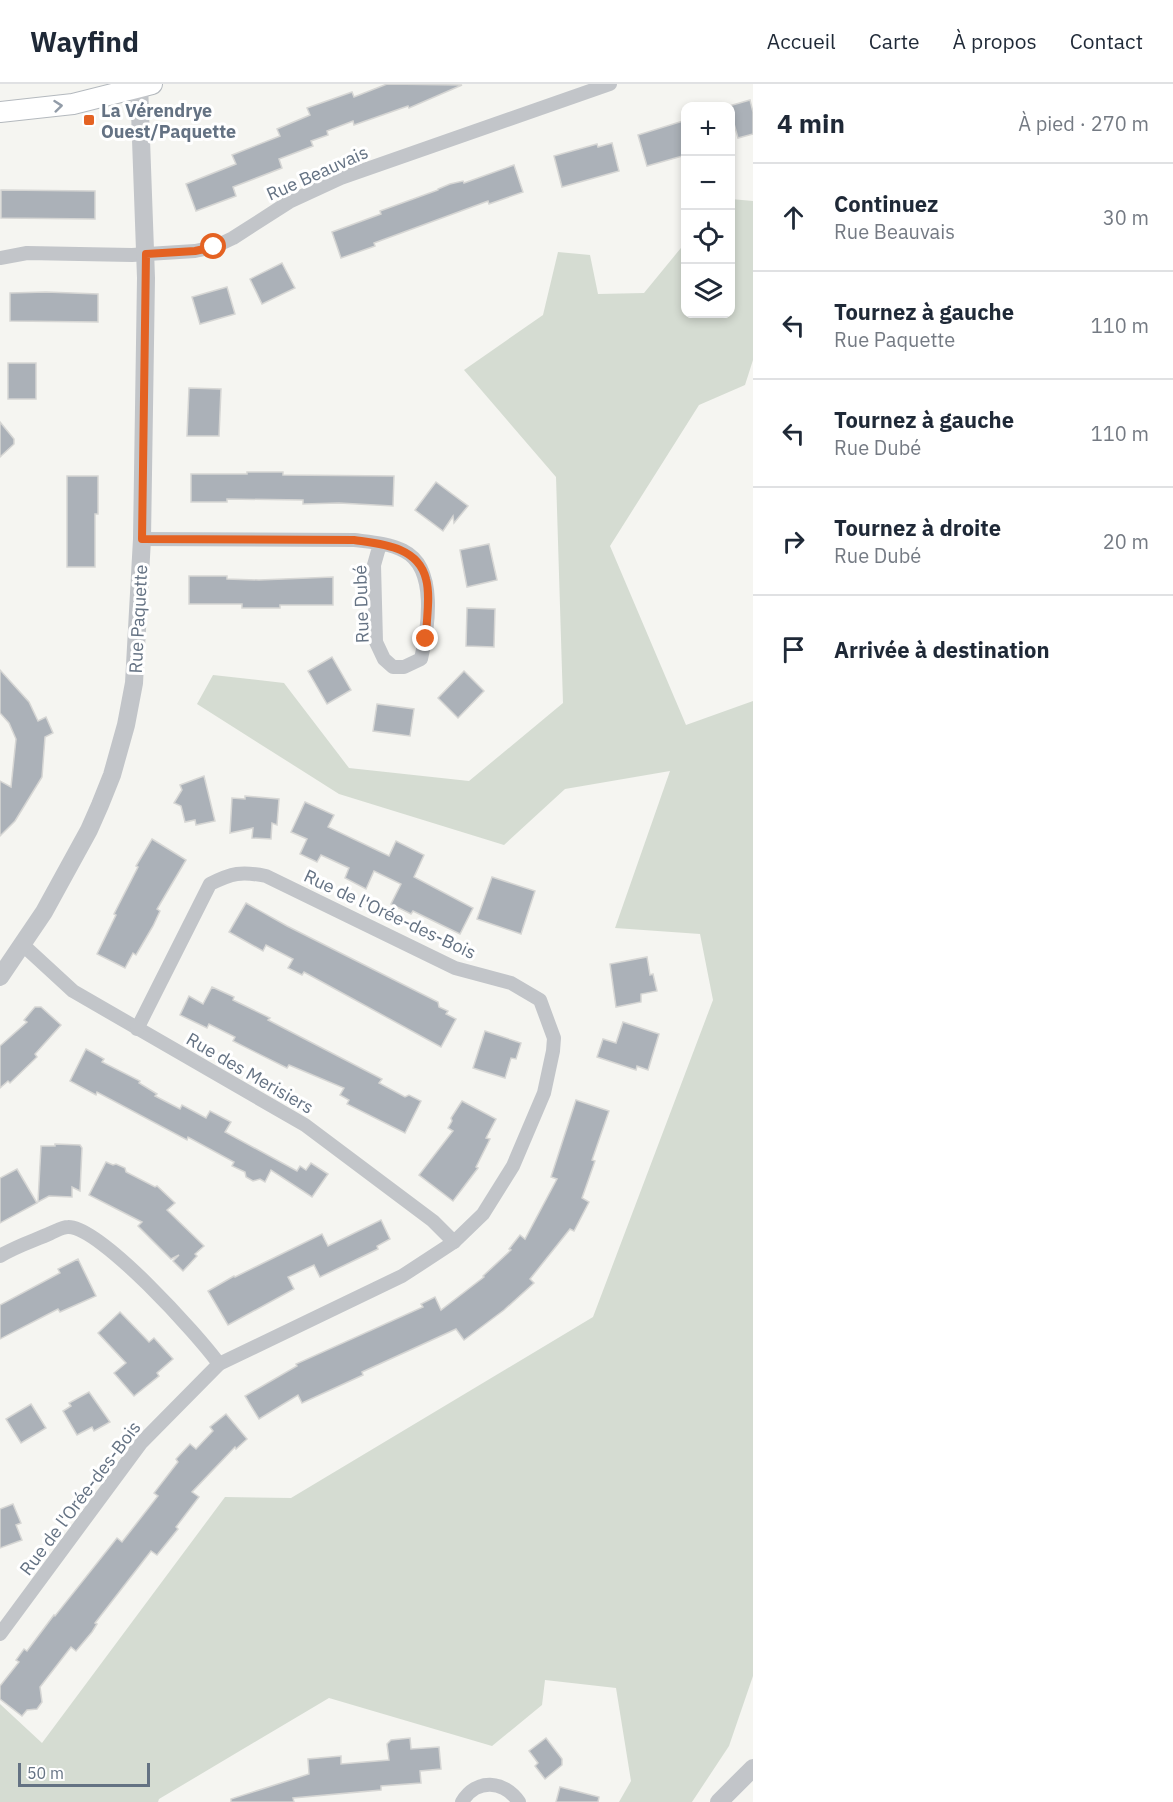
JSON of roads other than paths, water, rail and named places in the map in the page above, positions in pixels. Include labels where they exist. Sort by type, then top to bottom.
[{"type":"main road","points":[[0,112],[73,104],[143,85]]},
{"type":"street","name":"Rue Beauvais","points":[[0,258],[27,253],[146,254],[195,251],[214,247],[289,202],[341,178],[610,84]]},
{"type":"street","name":"Rue Paquette","points":[[0,977],[44,912],[89,830],[112,775],[126,725],[134,682],[142,539],[146,254],[143,85]]},
{"type":"street","name":"Rue Dubé","points":[[142,539],[354,540],[380,544],[406,552],[418,564],[426,577],[426,639],[421,659],[404,667],[393,667],[384,659],[376,642],[374,565],[380,544]]},
{"type":"street","name":"Rue de l'Orée-des-Bois","points":[[0,1634],[141,1443],[219,1364],[402,1276],[454,1242],[483,1214],[513,1166],[544,1093],[554,1051],[554,1038],[540,1000],[511,983],[455,968],[266,876],[246,872],[231,874],[210,884],[137,1029]]},
{"type":"street","name":"Rue des Merisiers","points":[[23,945],[73,991],[305,1125],[433,1221],[454,1242]]},
{"type":"street","points":[[0,1256],[12,1248],[66,1226],[82,1229],[126,1263],[205,1344],[219,1364]]},
{"type":"street","points":[[719,1802],[753,1768]]},
{"type":"street","points":[[462,1802],[476,1787],[495,1784],[512,1791],[519,1802]]},
{"type":"place","name":"La Vérendrye Ouest/Paquette","points":[[89,120]]}]
